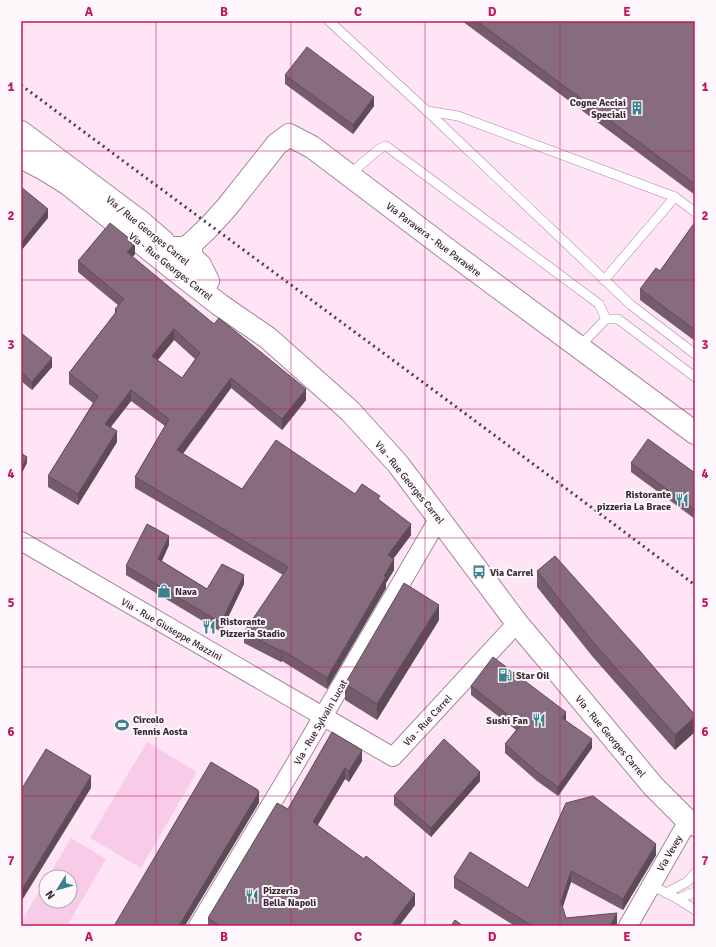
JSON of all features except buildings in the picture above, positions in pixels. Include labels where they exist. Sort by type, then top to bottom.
[{"type":"street","name":"Via / Rue Georges Carrel","points":[[21,132],[140,222],[181,246],[208,281],[268,338]]},
{"type":"street","name":"Via Paravera - Rue Paravère","points":[[181,246],[210,226],[277,144],[289,135],[312,147],[695,433]]},
{"type":"street","points":[[21,156],[31,156],[51,166],[154,243],[166,248],[181,246]]},
{"type":"street","name":"Via - Rue Georges Carrel","points":[[21,156],[44,168],[68,184],[213,300],[268,338],[350,411],[398,464],[517,623],[653,786],[692,823]]},
{"type":"street","name":"Via - Rue Sylvain Lucat","points":[[198,926],[323,717],[439,518]]},
{"type":"street","name":"Via - Rue Giuseppe Mazzini","points":[[21,541],[323,717]]},
{"type":"street","name":"Via - Rue Carrel","points":[[323,717],[393,758],[517,623]]},
{"type":"street","name":"Via Vevey","points":[[628,926],[659,889],[692,823]]},
{"type":"lane","points":[[330,21],[630,305],[695,354]]},
{"type":"lane","points":[[426,111],[458,116],[675,197],[695,212]]},
{"type":"lane","points":[[349,176],[379,149],[386,146],[599,304],[606,319]]},
{"type":"lane","points":[[604,280],[675,197]]},
{"type":"lane","points":[[579,347],[606,319],[618,319],[695,377]]},
{"type":"lane","points":[[659,889],[688,882],[695,874]]},
{"type":"lane","points":[[659,889],[694,908]]},
{"type":"lane","points":[[678,899],[695,892]]},
{"type":"shaded area","points":[[147,742],[197,772],[141,868],[90,838]]},
{"type":"shaded area","points":[[71,838],[106,859],[78,907],[78,869],[53,869]]},
{"type":"shaded area","points":[[38,893],[38,909],[77,909],[67,926],[26,926],[21,922]]},
{"type":"railway","points":[[21,85],[695,585]]},
{"type":"place","name":"Cogne Acciai Speciali","points":[[637,108]]},
{"type":"place","name":"Ristorante pizzeria La Brace","points":[[682,500]]},
{"type":"place","name":"Via Carrel","points":[[479,572]]},
{"type":"place","name":"Nava","points":[[164,591]]},
{"type":"place","name":"Ristorante Pizzeria Stadio","points":[[209,627]]},
{"type":"place","name":"Star Oil","points":[[505,675]]},
{"type":"place","name":"Sushi Fan","points":[[539,720]]},
{"type":"place","name":"Circolo Tennis Aosta","points":[[122,725]]},
{"type":"place","name":"Pizzeria Bella Napoli","points":[[252,896]]}]
